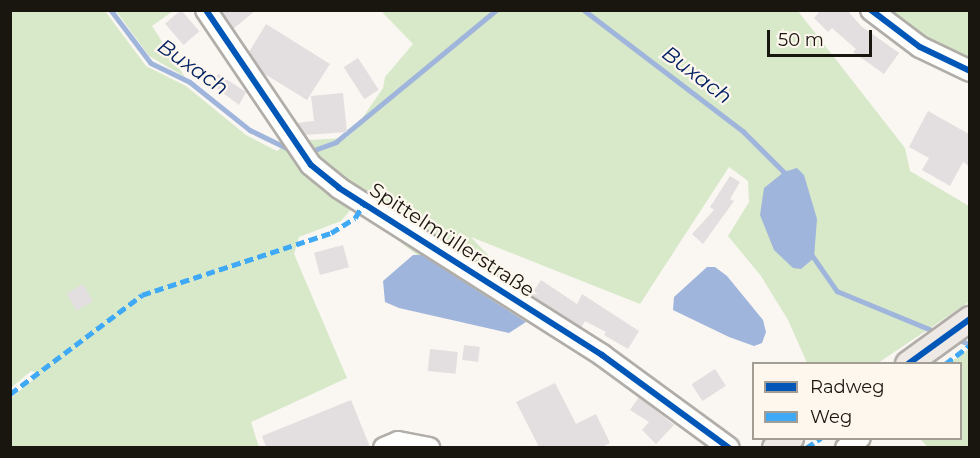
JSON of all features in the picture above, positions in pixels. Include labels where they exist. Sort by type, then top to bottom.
[{"type":"main road","points":[[910,362],[969,320]]},
{"type":"street","name":"Spittelmüllerstraße","points":[[206,10],[311,165],[339,189],[602,355],[729,447]]},
{"type":"street","points":[[871,10],[920,47],[969,71]]},
{"type":"street","points":[[384,447],[398,442],[429,447]]},
{"type":"green space","points":[[11,11],[105,11],[146,66],[186,86],[246,135],[277,151],[290,141],[346,138],[352,133],[383,88],[385,77],[413,44],[381,11],[798,11],[905,148],[910,171],[969,206],[969,302],[879,362],[807,362],[788,320],[761,276],[728,236],[749,202],[748,181],[729,167],[640,304],[471,237],[535,305],[532,322],[526,322],[417,255],[354,206],[341,221],[299,237],[294,254],[347,378],[251,422],[259,447],[11,447],[11,398],[40,374],[31,371],[11,388]]},
{"type":"green space","points":[[116,11],[173,11],[152,26],[185,77],[149,56]]},
{"type":"green space","points":[[888,11],[969,11],[969,59],[924,36]]},
{"type":"green space","points":[[969,349],[969,447],[928,447],[921,440],[962,440],[962,362],[950,362]]},
{"type":"water","points":[[797,168],[804,175],[817,219],[814,258],[801,269],[793,268],[774,250],[760,215],[764,188],[784,172]]},
{"type":"water","points":[[413,255],[422,255],[526,322],[509,333],[399,308],[385,302],[383,281]]},
{"type":"water","points":[[707,267],[715,267],[727,276],[763,320],[766,332],[762,343],[754,346],[729,337],[673,310],[674,297]]},
{"type":"building","points":[[181,10],[199,31],[184,45],[165,24]]},
{"type":"building","points":[[221,10],[256,10],[233,29]]},
{"type":"building","points":[[821,10],[847,10],[861,26],[899,53],[884,74],[853,52],[856,49],[832,28],[828,32],[814,18]]},
{"type":"building","points":[[266,24],[330,64],[307,100],[263,73],[249,52]]},
{"type":"building","points":[[358,58],[379,90],[364,99],[344,67]]},
{"type":"building","points":[[218,74],[246,92],[239,105],[211,84]]},
{"type":"building","points":[[343,93],[347,132],[305,135],[297,123],[314,121],[311,96]]},
{"type":"building","points":[[928,111],[969,134],[969,166],[963,162],[950,186],[922,170],[929,158],[909,147]]},
{"type":"building","points":[[730,176],[740,182],[730,199],[734,201],[703,244],[692,234],[714,210],[710,207]]},
{"type":"building","points":[[343,245],[349,267],[320,275],[314,253]]},
{"type":"building","points":[[541,280],[577,304],[582,294],[639,331],[628,349],[604,335],[606,332],[585,321],[581,328],[531,295]]},
{"type":"building","points":[[83,284],[93,301],[77,311],[67,294]]},
{"type":"building","points":[[464,345],[480,347],[478,362],[462,360]]},
{"type":"building","points":[[430,349],[458,352],[456,374],[428,371]]},
{"type":"building","points":[[715,369],[726,386],[702,401],[692,384]]},
{"type":"building","points":[[555,383],[576,424],[596,414],[610,443],[602,447],[539,447],[516,402]]},
{"type":"building","points":[[639,397],[674,425],[656,444],[642,430],[649,422],[630,410]]},
{"type":"building","points":[[351,400],[370,447],[266,447],[262,436]]},
{"type":"waterway","name":"Buxach","points":[[111,10],[151,63],[190,82],[250,130],[293,151]]},
{"type":"waterway","name":"Buxach","points":[[309,152],[336,142],[496,10]]},
{"type":"waterway","name":"Buxach","points":[[584,10],[744,132],[784,172],[785,178]]},
{"type":"waterway","name":"Buxach","points":[[812,255],[837,291],[939,333]]},
{"type":"waterway","name":"Buxach","points":[[955,339],[970,344]]},
{"type":"marked path","points":[[10,394],[142,295],[331,233],[355,218],[364,203]]},
{"type":"marked path","points":[[948,362],[970,345]]},
{"type":"marked path","points":[[806,448],[818,440]]},
{"type":"cycle path","points":[[206,10],[311,165],[339,188],[602,355],[729,448]]},
{"type":"cycle path","points":[[871,10],[920,47],[970,71]]},
{"type":"cycle path","points":[[911,362],[970,319]]}]
